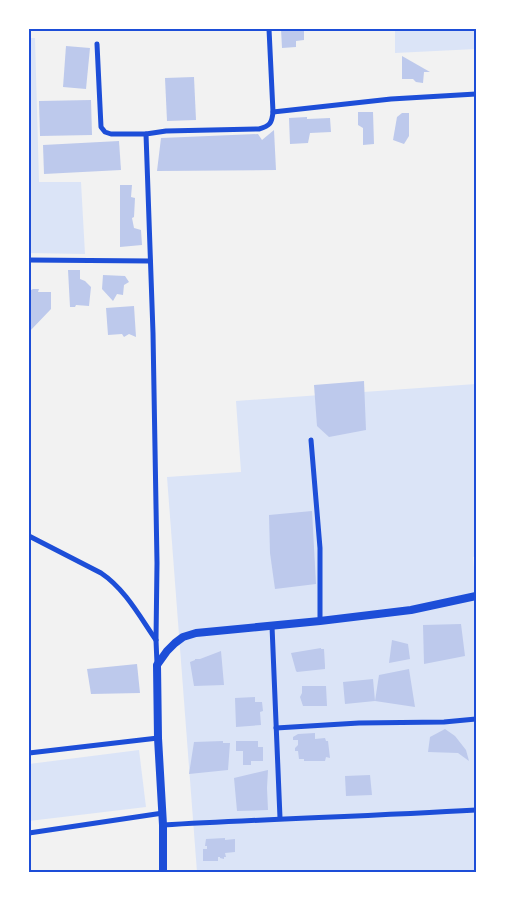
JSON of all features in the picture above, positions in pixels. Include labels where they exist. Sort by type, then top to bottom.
[{"type":"street","points":[[96,44],[101,127],[105,132],[110,134],[146,134],[166,131],[260,129],[270,124],[273,112],[269,29]]},
{"type":"street","points":[[273,112],[391,99],[476,94]]},
{"type":"street","points":[[146,134],[157,554],[158,738],[163,813],[163,872]]},
{"type":"street","points":[[29,260],[150,261]]},
{"type":"street","points":[[312,440],[320,548],[320,621]]},
{"type":"street","points":[[29,536],[101,573],[112,581],[120,589],[156,640]]},
{"type":"street","points":[[157,665],[167,650],[175,643],[184,637],[196,633],[410,610],[476,596]]},
{"type":"street","points":[[272,626],[280,818]]},
{"type":"street","points":[[276,728],[359,723],[444,722],[476,719]]},
{"type":"street","points":[[29,753],[158,738]]},
{"type":"street","points":[[163,825],[476,810]]},
{"type":"street","points":[[29,833],[163,813]]},
{"type":"shaded area","points":[[395,29],[476,29],[476,49],[395,53]]},
{"type":"shaded area","points":[[29,38],[35,38],[39,182],[81,182],[85,254],[29,253]]},
{"type":"shaded area","points":[[476,384],[476,556],[473,557],[476,597],[476,872],[197,872],[167,477],[241,472],[236,401]]},
{"type":"shaded area","points":[[139,750],[146,807],[29,821],[29,764]]},
{"type":"building","points":[[281,29],[304,29],[304,40],[296,41],[296,47],[282,48]]},
{"type":"building","points":[[66,46],[90,48],[86,89],[63,87]]},
{"type":"building","points":[[402,56],[430,72],[424,72],[423,83],[416,82],[413,79],[402,79]]},
{"type":"building","points":[[30,71],[31,91],[29,91]]},
{"type":"building","points":[[194,77],[196,120],[167,121],[165,78]]},
{"type":"building","points":[[91,100],[92,135],[40,136],[39,101]]},
{"type":"building","points":[[358,112],[373,112],[374,144],[363,145],[363,128],[358,125]]},
{"type":"building","points":[[402,113],[409,113],[409,136],[404,144],[393,140],[397,117]]},
{"type":"building","points":[[307,117],[307,119],[330,118],[331,132],[310,133],[308,143],[290,144],[289,118]]},
{"type":"building","points":[[274,130],[276,170],[157,171],[161,138],[258,134],[262,140]]},
{"type":"building","points":[[119,141],[121,170],[44,174],[43,145]]},
{"type":"building","points":[[120,185],[132,185],[131,197],[135,198],[134,217],[132,218],[134,228],[141,230],[142,245],[120,247]]},
{"type":"building","points":[[68,270],[80,270],[80,279],[91,287],[89,306],[76,305],[75,307],[70,307]]},
{"type":"building","points":[[103,275],[125,276],[129,282],[124,285],[123,295],[117,294],[113,301],[102,289]]},
{"type":"building","points":[[39,289],[38,292],[51,292],[51,309],[29,332],[29,291]]},
{"type":"building","points":[[134,306],[136,337],[129,334],[124,337],[122,334],[108,335],[106,308]]},
{"type":"building","points":[[364,381],[366,430],[329,437],[317,426],[314,385]]},
{"type":"building","points":[[312,511],[316,584],[275,589],[270,553],[269,515]]},
{"type":"building","points":[[461,624],[465,656],[424,664],[423,625]]},
{"type":"building","points":[[392,640],[408,644],[410,659],[389,663]]},
{"type":"building","points":[[324,649],[325,669],[296,671],[291,653]]},
{"type":"building","points":[[221,651],[224,685],[194,686],[190,662]]},
{"type":"building","points":[[137,664],[140,693],[91,694],[87,669]]},
{"type":"building","points":[[409,669],[415,707],[375,701],[379,675]]},
{"type":"building","points":[[373,679],[375,701],[345,704],[343,682]]},
{"type":"building","points":[[302,686],[326,686],[327,706],[303,706],[300,697]]},
{"type":"building","points":[[255,697],[255,702],[262,702],[263,711],[260,712],[261,725],[236,727],[235,698]]},
{"type":"building","points":[[445,729],[455,736],[466,750],[469,761],[458,753],[428,752],[430,737]]},
{"type":"building","points":[[315,733],[315,739],[325,738],[328,741],[330,758],[326,757],[325,761],[304,761],[304,759],[299,759],[298,751],[295,751],[298,740],[293,740],[293,737],[298,734]]},
{"type":"building","points":[[223,741],[223,743],[230,743],[228,770],[189,774],[194,742]]},
{"type":"building","points":[[236,741],[258,741],[258,747],[263,747],[263,761],[251,761],[251,765],[243,765],[243,751],[236,751]]},
{"type":"building","points":[[268,770],[268,810],[237,811],[234,778]]},
{"type":"building","points":[[370,775],[372,795],[346,796],[345,776]]},
{"type":"building","points":[[225,838],[225,840],[235,839],[235,852],[225,853],[226,857],[224,859],[218,857],[218,861],[203,861],[203,849],[207,849],[207,846],[205,846],[206,839]]}]
